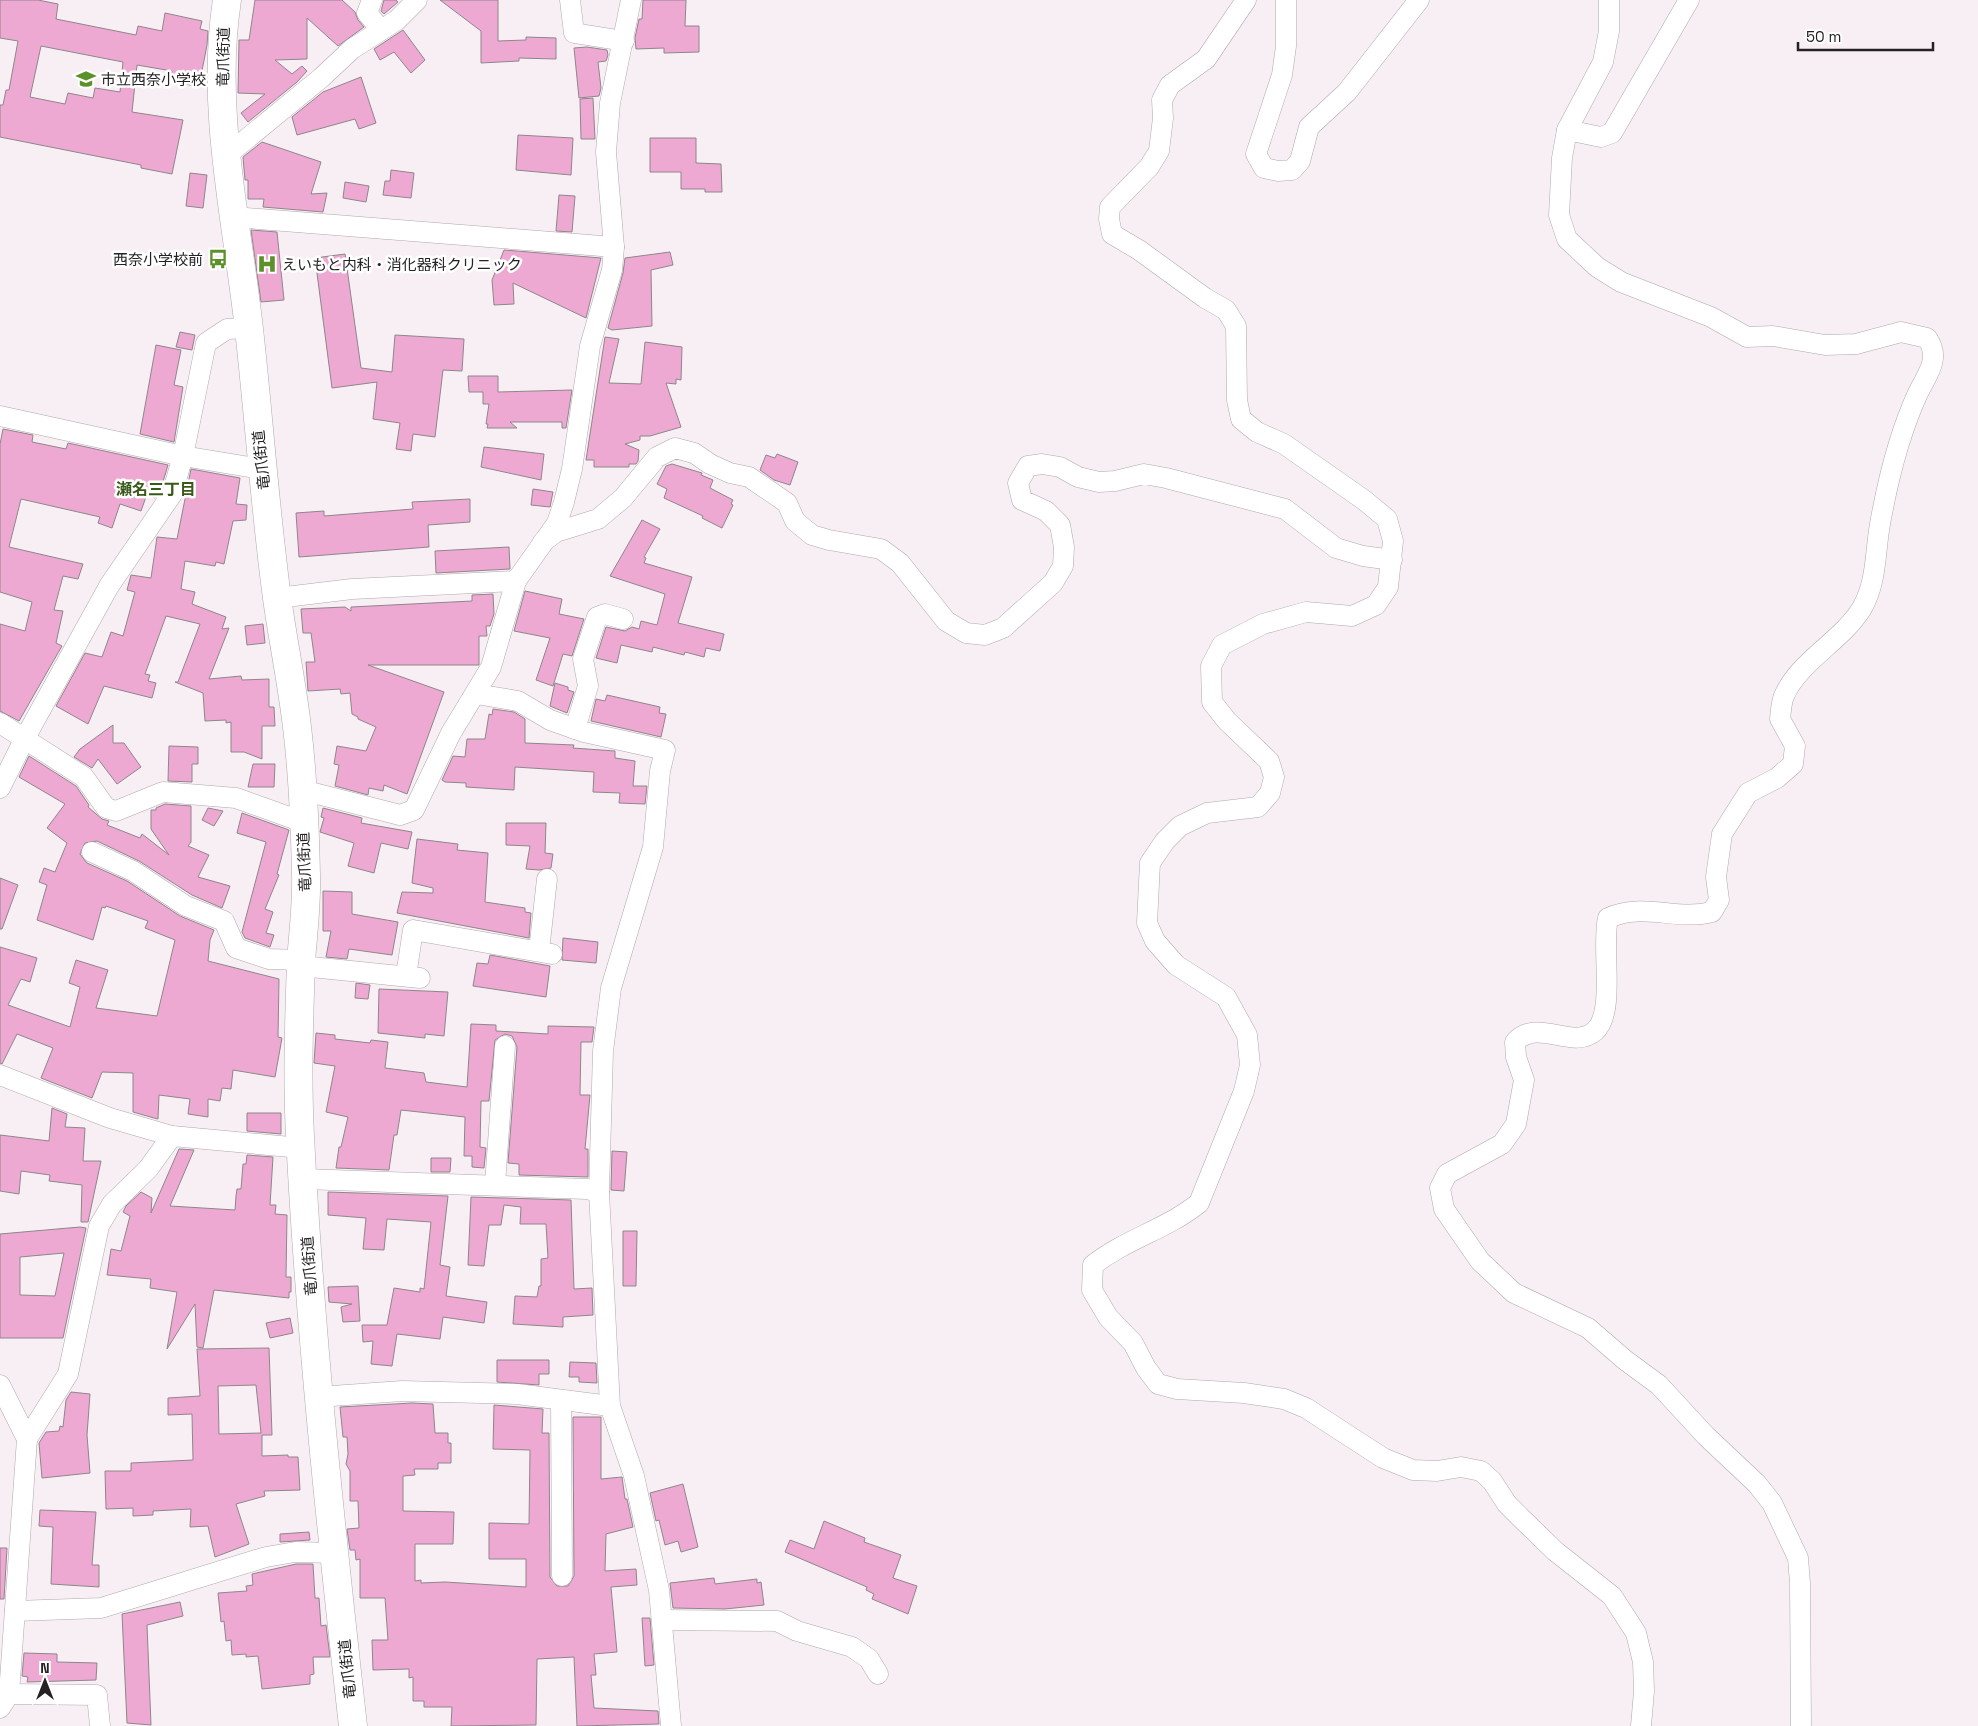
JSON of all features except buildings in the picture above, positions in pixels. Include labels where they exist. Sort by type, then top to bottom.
[{"type":"main road","name":"竜爪街道","points":[[227,0],[224,22],[223,95],[227,155],[233,217],[249,328],[262,469],[277,598],[297,728],[302,790],[307,878],[301,963],[298,1082],[301,1148],[318,1397],[353,1726]]},
{"type":"street","points":[[372,0],[367,13],[381,30]]},
{"type":"street","points":[[227,155],[321,78],[352,49],[397,20],[417,0]]},
{"type":"street","points":[[570,0],[574,34],[624,41]]},
{"type":"street","points":[[302,790],[400,816],[414,810],[451,733],[491,667],[516,581],[557,523],[572,469],[590,346],[612,270],[614,247],[606,152],[610,103],[631,0]]},
{"type":"street","points":[[1246,0],[1206,59],[1170,85],[1162,100],[1163,118],[1160,151],[1149,167],[1110,207],[1109,219],[1112,234],[1139,250],[1205,298],[1226,310],[1236,326],[1237,400],[1241,419],[1257,432],[1284,444],[1339,481],[1387,519],[1393,541],[1392,560],[1388,587],[1376,605],[1352,616],[1306,612],[1263,624],[1222,645],[1211,666],[1212,702],[1227,721],[1269,761],[1274,777],[1270,793],[1258,807],[1207,813],[1180,826],[1165,841],[1150,864],[1147,922],[1154,941],[1176,965],[1226,997],[1247,1035],[1250,1065],[1244,1091],[1199,1203],[1184,1215],[1111,1251],[1099,1260],[1094,1265],[1092,1290],[1108,1317],[1133,1343],[1146,1368],[1158,1384],[1177,1389],[1244,1393],[1284,1399],[1306,1408],[1383,1458],[1413,1470],[1437,1471],[1461,1466],[1481,1471],[1492,1481],[1507,1504],[1555,1551],[1612,1596],[1636,1633],[1643,1662],[1644,1691],[1641,1726]]},
{"type":"street","points":[[1286,0],[1286,46],[1282,75],[1256,154],[1264,168],[1278,171],[1292,170],[1300,161],[1309,127],[1347,92],[1419,0]]},
{"type":"street","points":[[1609,0],[1609,31],[1603,62],[1568,130],[1562,158],[1559,214],[1568,239],[1597,267],[1621,282],[1711,317],[1746,337],[1773,336],[1825,346],[1856,344],[1901,332],[1927,338],[1934,348],[1934,360],[1908,415],[1887,486],[1880,527],[1877,566],[1862,608],[1838,637],[1804,669],[1784,696],[1780,718],[1795,746],[1793,764],[1778,778],[1748,793],[1722,834],[1716,877],[1719,900],[1712,912],[1694,916],[1645,911],[1621,912],[1608,918],[1604,932],[1606,1005],[1600,1026],[1591,1034],[1580,1038],[1536,1032],[1522,1035],[1515,1042],[1516,1057],[1524,1080],[1516,1124],[1502,1144],[1447,1174],[1440,1188],[1444,1210],[1480,1261],[1514,1293],[1588,1328],[1625,1360],[1660,1385],[1706,1436],[1757,1484],[1772,1503],[1798,1558],[1800,1582],[1801,1726]]},
{"type":"street","points":[[1568,130],[1601,137],[1612,133],[1689,0]]},
{"type":"street","points":[[233,217],[614,247]]},
{"type":"street","points":[[0,788],[25,738],[109,586],[172,494],[183,456],[206,343],[227,329],[249,328]]},
{"type":"street","points":[[0,416],[183,456],[262,469]]},
{"type":"street","points":[[543,542],[556,532],[598,519],[623,498],[657,457],[675,448],[694,452],[710,464],[730,473],[749,477],[786,503],[795,521],[812,534],[829,540],[881,549],[900,563],[946,621],[966,633],[986,635],[1003,628],[1053,582],[1063,566],[1064,547],[1060,525],[1046,511],[1022,500],[1018,483],[1028,466],[1042,464],[1060,467],[1078,477],[1099,482],[1115,482],[1144,474],[1166,478],[1285,509],[1336,548],[1363,556],[1392,560]]},
{"type":"street","points":[[277,598],[352,589],[516,581]]},
{"type":"street","points":[[575,729],[588,686],[583,660],[597,618],[605,614],[623,619]]},
{"type":"street","points":[[476,694],[518,701],[550,720],[575,729],[665,750],[660,771],[653,847],[611,988],[604,1051],[599,1192],[610,1406],[634,1476],[659,1590],[671,1726]]},
{"type":"street","points":[[0,723],[84,777],[106,808],[116,811],[163,792],[236,798],[303,822]]},
{"type":"street","points":[[92,852],[133,871],[186,906],[224,921],[236,948],[269,959],[413,977],[413,930],[545,952],[547,879]]},
{"type":"street","points":[[495,1184],[505,1046]]},
{"type":"street","points":[[0,1075],[110,1118],[172,1136],[301,1148]]},
{"type":"street","points":[[100,1726],[97,1695],[4,1701],[7,1631],[15,1611],[27,1438],[68,1374],[99,1226],[112,1204],[148,1170],[172,1136]]},
{"type":"street","points":[[303,1179],[495,1184],[586,1189],[599,1192]]},
{"type":"street","points":[[0,1385],[27,1438]]},
{"type":"street","points":[[318,1397],[402,1391],[517,1394],[610,1406]]},
{"type":"street","points":[[561,1400],[562,1576]]},
{"type":"street","points":[[15,1611],[101,1608],[266,1557],[295,1552],[334,1553]]},
{"type":"street","points":[[662,1620],[777,1621],[797,1631],[852,1647],[869,1660],[878,1674]]},
{"type":"place","name":"市立西奈小学校","points":[[86,79]]},
{"type":"place","name":"西奈小学校前","points":[[218,259]]},
{"type":"place","name":"えいもと内科・消化器科クリニック","points":[[267,264]]},
{"type":"district","name":"瀬名三丁目","points":[[156,489]]}]
